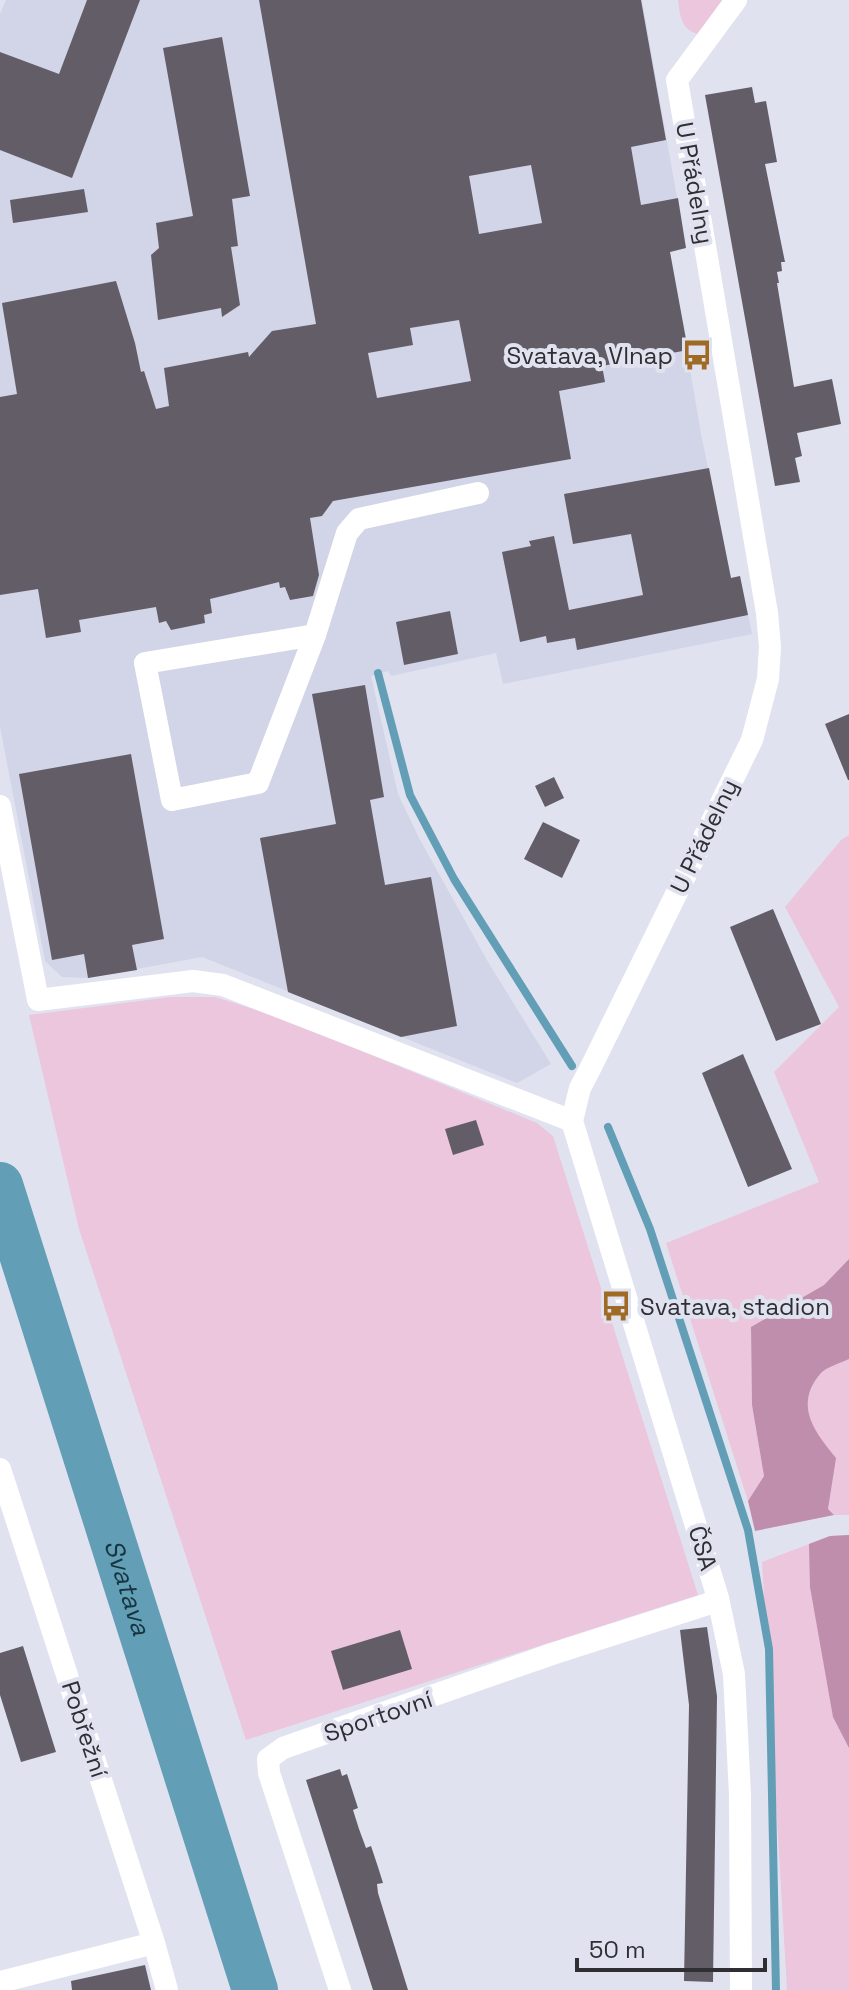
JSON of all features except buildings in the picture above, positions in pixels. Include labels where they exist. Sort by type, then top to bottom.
[{"type":"street","name":"U Přádelny","points":[[573,1115],[590,1069],[752,740],[768,679],[770,647],[767,613],[677,80],[736,0]]},
{"type":"street","points":[[315,635],[145,663],[172,800],[258,783],[315,635],[347,533],[359,519],[478,493]]},
{"type":"street","points":[[0,806],[38,1000],[193,981],[223,985],[573,1115]]},
{"type":"street","name":"ČSA","points":[[573,1115],[718,1598],[734,1674],[740,1795],[741,1990]]},
{"type":"street","name":"Pobřežní","points":[[0,1469],[167,1990]]},
{"type":"street","name":"Sportovní","points":[[340,1990],[269,1773],[268,1759],[283,1748],[552,1654],[708,1604],[718,1598]]},
{"type":"street","points":[[0,1982],[154,1943]]},
{"type":"shaded area","points":[[6,0],[642,0],[686,248],[670,252],[701,434],[731,578],[740,576],[752,634],[503,684],[496,653],[391,676],[388,671],[371,676],[398,794],[488,962],[551,1064],[517,1083],[202,957],[88,978],[62,977],[45,961],[0,727],[0,14]]},
{"type":"shaded area","points":[[678,0],[727,0],[698,34],[685,25]]},
{"type":"shaded area","points":[[849,835],[849,1259],[824,1285],[751,1327],[752,1405],[764,1476],[748,1501],[666,1243],[819,1182],[774,1072],[839,1007],[785,907],[841,840]]},
{"type":"shaded area","points":[[171,997],[215,997],[279,1017],[537,1123],[553,1136],[698,1595],[246,1740],[79,1229],[29,1015]]},
{"type":"shaded area","points":[[849,1259],[849,1359],[821,1373],[813,1385],[808,1407],[815,1428],[836,1458],[828,1509],[834,1515],[755,1531],[748,1501],[764,1476],[752,1405],[751,1327],[824,1285]]},
{"type":"shaded area","points":[[849,1359],[849,1515],[834,1515],[828,1510],[835,1458],[814,1428],[808,1407],[809,1396],[821,1373]]},
{"type":"shaded area","points":[[849,1535],[849,1990],[787,1990],[762,1562],[830,1536]]},
{"type":"shaded area","points":[[849,1535],[849,1748],[833,1717],[810,1587],[809,1544],[830,1536]]},
{"type":"waterway","points":[[378,673],[410,795],[454,879],[572,1066]]},
{"type":"waterway","points":[[608,1127],[650,1229],[748,1530],[769,1649],[776,1990]]},
{"type":"waterway","name":"Svatava","points":[[0,1185],[255,1990]]},
{"type":"place","name":"Svatava, Vlnap","points":[[697,355]]},
{"type":"place","name":"Svatava, stadion","points":[[616,1306]]}]
